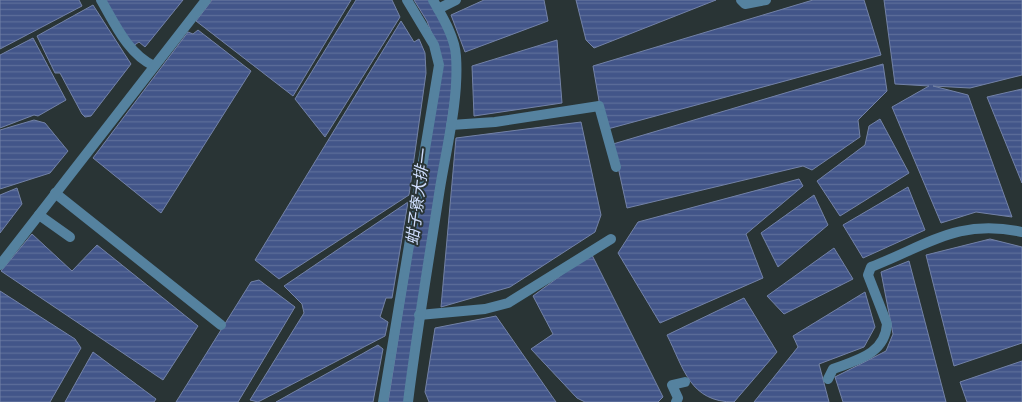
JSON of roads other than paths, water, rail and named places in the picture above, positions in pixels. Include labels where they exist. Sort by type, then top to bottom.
[{"type":"street","points":[[101,0],[130,47],[144,61],[154,66]]},
{"type":"street","points":[[0,265],[206,0]]},
{"type":"street","points":[[383,402],[438,65],[434,45],[407,0]]},
{"type":"street","points":[[408,402],[419,315],[450,125],[456,54],[452,38],[436,4],[456,0]]},
{"type":"street","points":[[740,0],[745,4],[766,0]]},
{"type":"street","points":[[450,125],[525,118],[599,106],[616,167]]},
{"type":"street","points":[[55,194],[220,325]]},
{"type":"street","points":[[39,215],[70,237]]},
{"type":"street","points":[[828,379],[833,369],[873,353],[887,332],[887,324],[868,275],[871,266],[942,236],[981,226],[1022,232]]},
{"type":"street","points":[[419,315],[485,309],[508,303],[611,239]]},
{"type":"street","points":[[676,402],[678,398],[672,385],[685,382]]},
{"type":"water","points":[[0,0],[79,0],[82,6],[0,49]]},
{"type":"water","points":[[103,0],[183,0],[145,47],[139,42],[133,46]]},
{"type":"water","points":[[212,0],[351,0],[293,96],[196,21]]},
{"type":"water","points":[[356,0],[392,0],[400,17],[325,137],[295,99]]},
{"type":"water","points":[[414,0],[430,0],[453,43],[455,68],[408,402],[388,402],[442,61],[427,21]]},
{"type":"water","points":[[484,0],[544,0],[548,21],[465,52],[451,15]]},
{"type":"water","points":[[576,0],[716,0],[594,48],[586,40]]},
{"type":"water","points":[[813,0],[864,0],[881,55],[604,130],[593,66]]},
{"type":"water","points":[[884,0],[1022,0],[1022,75],[970,88],[933,86],[968,95],[1012,217],[976,212],[941,223],[892,107],[929,86],[895,84]]},
{"type":"water","points":[[93,5],[131,64],[91,116],[85,117],[60,73],[55,73],[37,36]]},
{"type":"water","points":[[401,21],[414,42],[419,39],[425,53],[426,73],[409,195],[279,279],[255,260]]},
{"type":"water","points":[[198,30],[251,71],[161,213],[93,158],[188,32],[193,34]]},
{"type":"water","points":[[33,38],[66,100],[38,116],[34,115],[0,128],[0,55]]},
{"type":"water","points":[[557,40],[562,103],[474,116],[472,66]]},
{"type":"water","points":[[883,64],[887,91],[858,120],[860,137],[812,170],[803,166],[627,208],[613,144]]},
{"type":"water","points":[[1022,89],[1022,183],[987,97]]},
{"type":"water","points":[[880,119],[909,173],[840,216],[817,181],[865,145],[869,126]]},
{"type":"water","points":[[34,120],[45,123],[68,151],[50,173],[0,189],[0,130]]},
{"type":"water","points":[[581,122],[601,215],[595,232],[510,287],[441,307],[456,138]]},
{"type":"water","points":[[799,179],[803,186],[746,234],[763,278],[660,323],[618,253],[638,222]]},
{"type":"water","points":[[908,187],[925,230],[863,258],[843,225]]},
{"type":"water","points":[[17,188],[22,204],[0,233],[0,195]]},
{"type":"water","points":[[814,195],[828,225],[778,267],[761,233]]},
{"type":"water","points":[[408,202],[392,298],[386,298],[380,317],[388,322],[385,336],[258,402],[250,400],[304,313],[302,304],[284,286]]},
{"type":"water","points":[[32,234],[72,271],[97,245],[198,326],[163,380],[1,271]]},
{"type":"water","points":[[990,239],[1022,247],[1022,343],[954,366],[926,255]]},
{"type":"water","points":[[834,248],[853,279],[784,314],[767,296]]},
{"type":"water","points":[[591,253],[663,397],[658,402],[585,402],[577,398],[531,349],[553,334],[533,296]]},
{"type":"water","points":[[909,261],[946,402],[843,402],[835,377],[886,351],[893,334],[881,272]]},
{"type":"water","points":[[259,280],[295,307],[238,402],[176,402],[251,282]]},
{"type":"water","points":[[0,291],[75,339],[81,348],[50,402],[0,402]]},
{"type":"water","points":[[865,292],[875,327],[864,347],[819,364],[829,402],[754,402],[798,347],[793,336]]},
{"type":"water","points":[[744,298],[777,352],[734,402],[719,401],[698,390],[690,381],[667,335]]},
{"type":"water","points":[[496,316],[556,402],[429,402],[425,392],[435,328]]},
{"type":"water","points":[[378,345],[383,349],[373,402],[276,402]]},
{"type":"water","points":[[93,352],[156,399],[154,402],[65,402]]},
{"type":"water","points":[[1022,361],[1022,402],[967,402],[960,382]]},
{"type":"water label","name":"蚶子寮大排一","points":[[417,197]]}]
